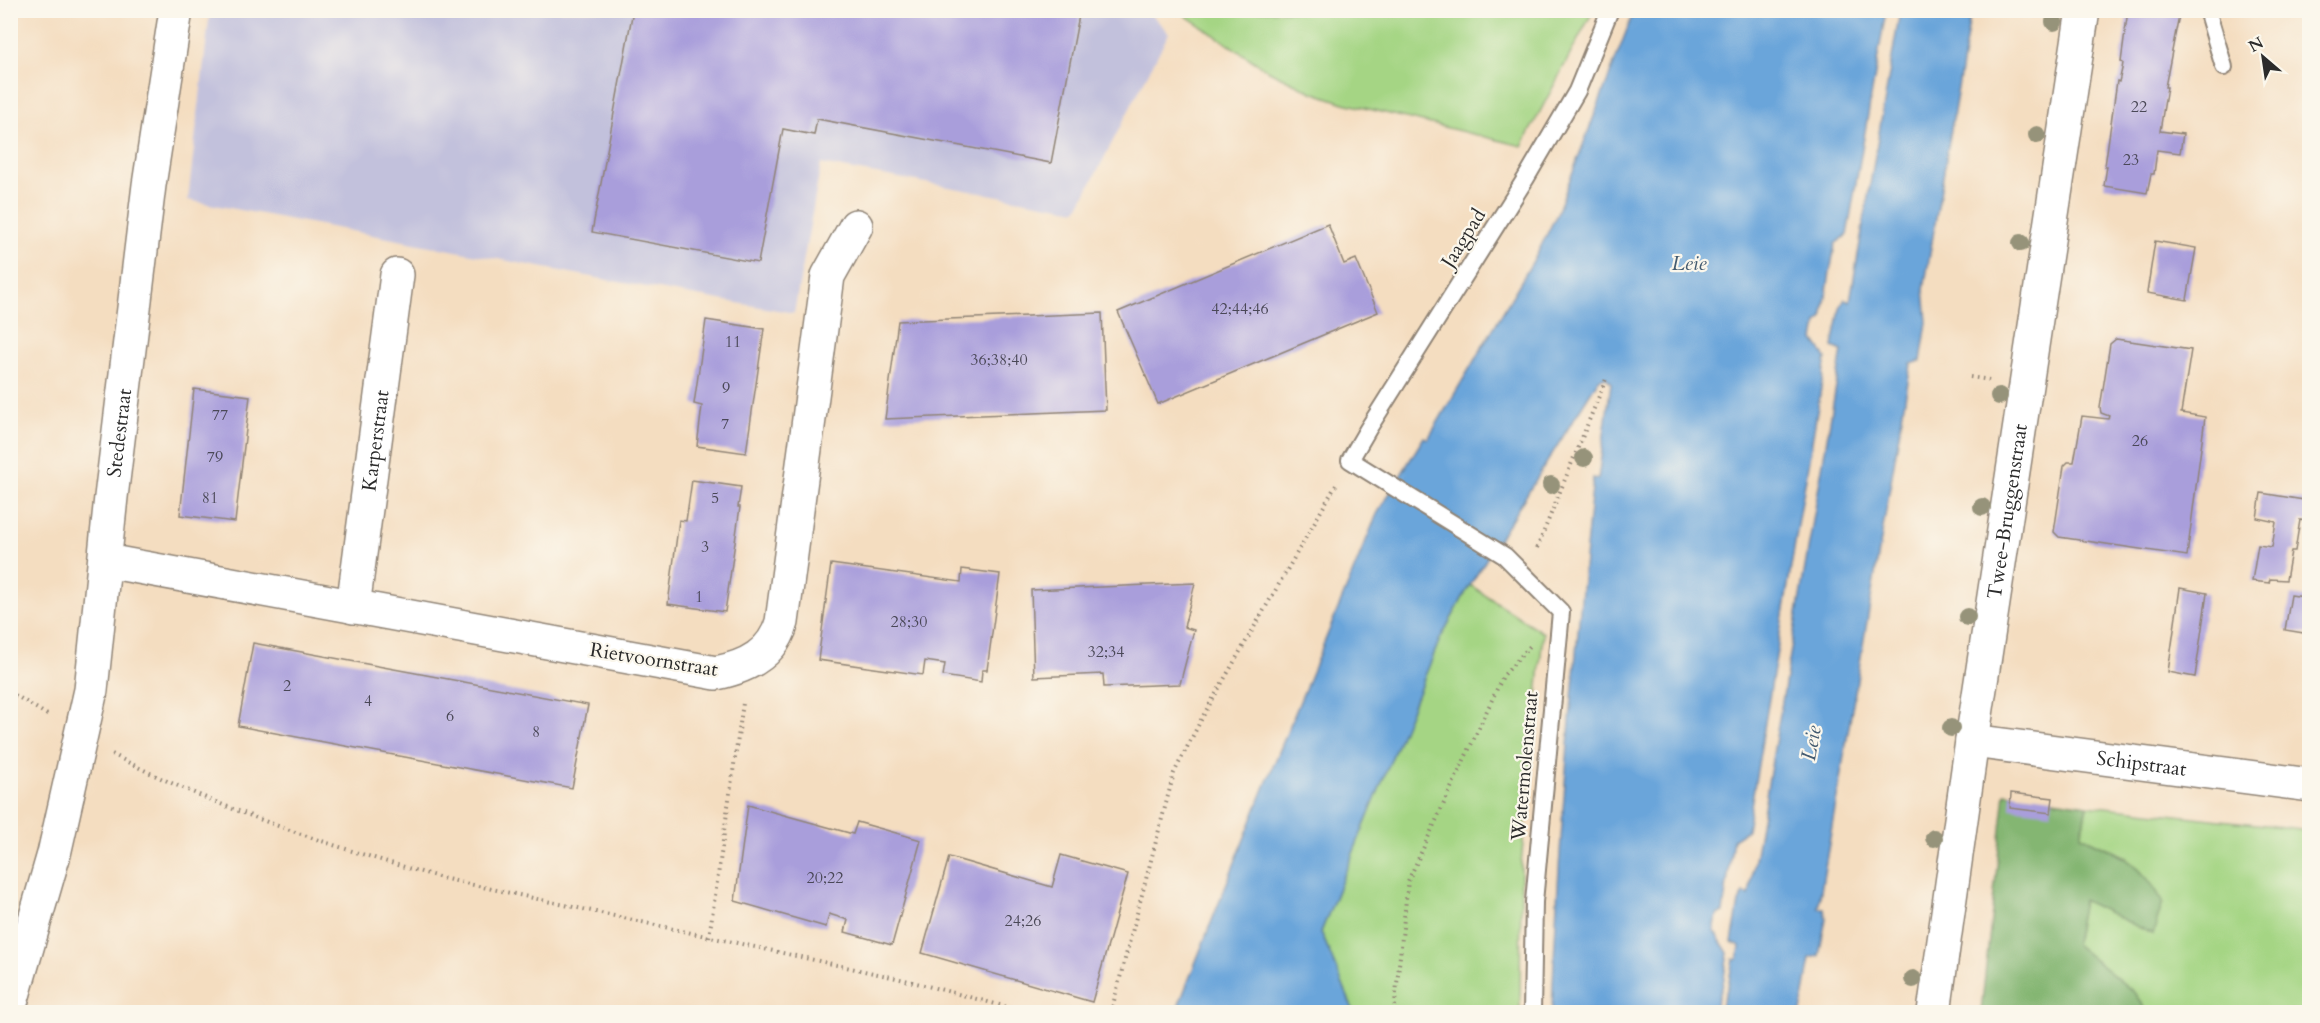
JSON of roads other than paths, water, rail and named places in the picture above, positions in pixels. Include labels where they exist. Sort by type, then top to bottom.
[{"type":"street","name":"Stedestraat","points":[[10,1006],[54,854],[91,690],[111,497],[149,185],[176,10]]},
{"type":"street","name":"Twee-Bruggenstraat","points":[[1934,1012],[1972,741],[2083,10]]},
{"type":"street","name":"Rietvoornstraat","points":[[106,561],[716,673],[749,664],[767,650],[779,632],[782,622],[828,276],[856,226]]},
{"type":"street","name":"Karperstraat","points":[[353,607],[397,275]]},
{"type":"street","name":"Schipstraat","points":[[1972,741],[2310,785]]},
{"type":"lane","name":"Jaagpad","points":[[1561,612],[1505,556],[1350,460],[1526,178],[1571,100],[1610,10]]},
{"type":"lane","points":[[2207,10],[2224,67]]},
{"type":"lane","name":"Watermolenstraat","points":[[1532,1012],[1534,902],[1561,612]]},
{"type":"water","name":"Leie","points":[[1634,11],[1886,11],[1847,235],[1835,244],[1822,319],[1817,323],[1814,340],[1826,358],[1747,830],[1733,839],[1723,912],[1717,915],[1714,931],[1728,953],[1723,984],[1713,1012],[1552,1012],[1558,878],[1568,745],[1593,478],[1598,479],[1611,383],[1606,377],[1599,379],[1467,590],[1440,639],[1321,932],[1354,1012],[1176,1012],[1263,791],[1377,514],[1424,437],[1428,439],[1536,256],[1556,216]]},
{"type":"water","points":[[1900,11],[1971,11],[1924,289],[1927,322],[1921,361],[1911,364],[1818,908],[1824,908],[1826,918],[1819,956],[1810,958],[1801,1012],[1719,1012],[1728,986],[1733,959],[1738,959],[1740,946],[1732,942],[1739,902],[1744,893],[1749,895],[1842,351],[1833,347],[1840,308],[1845,299],[1850,301]]}]
